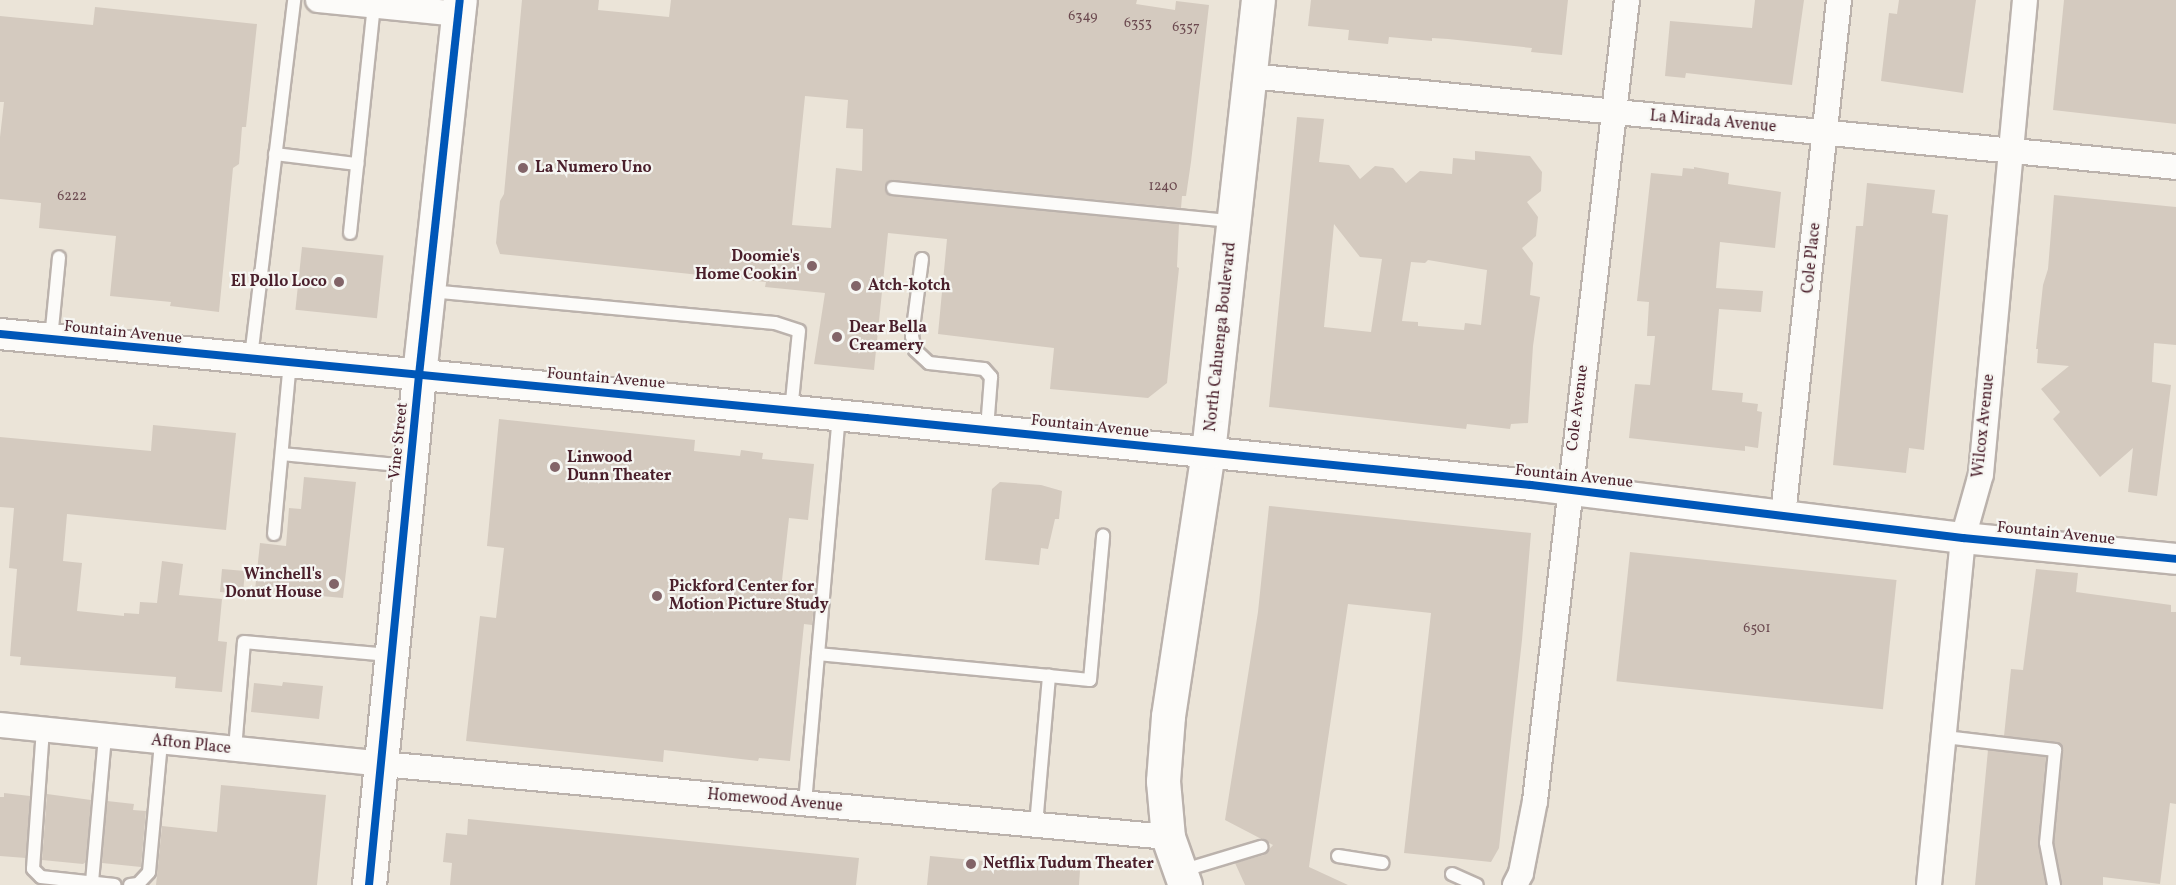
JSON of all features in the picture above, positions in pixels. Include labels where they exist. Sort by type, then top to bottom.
[{"type":"main road","name":"North Cahuenga Boulevard","points":[[1181,880],[1168,837],[1164,781],[1168,716],[1208,452],[1258,0]]},
{"type":"main road","name":"Vine Street","points":[[369,885],[419,375],[459,7]]},
{"type":"street","points":[[318,0],[374,6],[459,7]]},
{"type":"street","name":"Cole Avenue","points":[[1515,885],[1521,873],[1535,801],[1569,489],[1627,0]]},
{"type":"street","name":"Cole Place","points":[[1783,515],[1839,0]]},
{"type":"street","name":"Wilcox Avenue","points":[[1929,885],[1963,538],[1981,474],[2025,0]]},
{"type":"street","name":"La Mirada Avenue","points":[[1250,76],[2176,167]]},
{"type":"street","name":"Fountain Avenue","points":[[0,334],[839,415],[1569,489],[1963,538],[2176,559]]},
{"type":"street","name":"Afton Place","points":[[0,725],[381,764]]},
{"type":"street","name":"Homewood Avenue","points":[[381,764],[1168,837]]},
{"type":"lane","points":[[251,359],[294,0]]},
{"type":"lane","points":[[350,233],[374,6]]},
{"type":"lane","points":[[275,154],[357,164]]},
{"type":"lane","points":[[893,188],[1234,222]]},
{"type":"lane","points":[[51,339],[59,257]]},
{"type":"lane","points":[[922,259],[912,336],[915,350],[929,363],[984,369],[991,377],[987,430]]},
{"type":"lane","points":[[428,291],[775,323],[799,331],[791,411]]},
{"type":"lane","points":[[274,534],[290,363]]},
{"type":"lane","points":[[805,803],[839,415]]},
{"type":"lane","points":[[282,454],[410,466]]},
{"type":"lane","points":[[818,654],[1090,680],[1103,536]]},
{"type":"lane","points":[[235,750],[244,642],[392,655]]},
{"type":"lane","points":[[1035,825],[1049,676]]},
{"type":"lane","points":[[43,729],[33,869],[41,877],[114,885]]},
{"type":"lane","points":[[92,882],[105,736]]},
{"type":"lane","points":[[1945,737],[2055,750],[2046,843],[2054,885]]},
{"type":"lane","points":[[130,885],[138,884],[149,872],[161,742]]},
{"type":"lane","points":[[1181,880],[1261,847]]},
{"type":"lane","points":[[1338,856],[1382,863]]},
{"type":"lane","points":[[1452,874],[1477,885]]},
{"type":"building","points":[[522,0],[599,0],[598,10],[669,17],[671,0],[1137,0],[1136,4],[1175,10],[1176,1],[1209,5],[1191,162],[1186,196],[1182,196],[1181,208],[894,180],[885,187],[886,192],[892,196],[1179,224],[1177,267],[1179,268],[1167,383],[1148,398],[1050,389],[1054,348],[938,334],[947,239],[888,233],[874,370],[814,364],[825,293],[765,287],[766,282],[500,254],[496,243],[500,201],[504,194]],"holes":[[[805,96],[848,100],[846,128],[863,129],[862,171],[836,168],[831,228],[792,225]]]},
{"type":"building","points":[[1311,0],[1568,0],[1562,55],[1531,52],[1532,48],[1448,39],[1432,38],[1432,41],[1389,37],[1388,44],[1348,40],[1349,30],[1308,26]]},
{"type":"building","points":[[1755,0],[1804,0],[1792,85],[1686,73],[1685,78],[1665,76],[1670,21],[1752,28]]},
{"type":"building","points":[[1899,0],[1976,0],[1963,93],[1881,81],[1889,13],[1897,14]]},
{"type":"building","points":[[2064,0],[2176,0],[2176,124],[2053,110]]},
{"type":"building","points":[[95,7],[257,24],[246,127],[242,127],[239,164],[233,168],[219,312],[170,306],[171,302],[110,296],[116,236],[39,228],[41,203],[0,199],[0,137],[4,102],[0,102],[0,16],[93,25]]},
{"type":"building","points":[[1297,117],[1324,119],[1319,162],[1349,165],[1360,179],[1375,166],[1393,168],[1406,183],[1420,171],[1452,174],[1453,158],[1475,160],[1475,151],[1530,156],[1542,172],[1541,191],[1527,202],[1538,217],[1536,236],[1522,248],[1533,263],[1530,295],[1540,297],[1533,346],[1528,423],[1511,424],[1510,429],[1467,424],[1466,429],[1269,407]],"holes":[[[1334,224],[1360,257],[1382,259],[1371,332],[1324,327]],[[1428,260],[1487,270],[1481,325],[1465,323],[1464,330],[1418,326],[1418,322],[1402,321],[1411,262],[1425,263]]]},
{"type":"building","points":[[1694,167],[1729,173],[1728,184],[1781,192],[1775,248],[1720,242],[1716,288],[1763,291],[1761,312],[1719,309],[1712,390],[1743,393],[1742,402],[1758,404],[1757,411],[1762,412],[1758,448],[1745,446],[1745,451],[1629,438],[1635,384],[1650,385],[1655,336],[1647,336],[1649,302],[1637,301],[1651,173],[1682,176],[1683,168],[1694,169]]},
{"type":"building","points":[[1867,183],[1935,190],[1932,213],[1948,215],[1924,450],[1909,448],[1906,473],[1833,465],[1856,226],[1863,226]]},
{"type":"building","points":[[2054,195],[2176,207],[2176,345],[2154,343],[2152,382],[2171,385],[2157,496],[2128,492],[2133,448],[2100,477],[2053,419],[2060,412],[2041,389],[2069,366],[2037,363],[2038,349],[2036,349],[2043,285],[2048,269]]},
{"type":"building","points":[[302,247],[384,256],[377,318],[295,310]]},
{"type":"building","name":"Pickford Center for Motion Picture Study","points":[[499,419],[695,440],[694,451],[740,456],[741,450],[763,453],[762,459],[814,464],[808,520],[789,518],[782,580],[816,584],[812,625],[804,624],[790,761],[759,758],[758,761],[664,750],[663,762],[466,741],[480,616],[496,618],[504,548],[487,546]]},
{"type":"building","points":[[153,425],[236,433],[226,530],[67,514],[63,561],[82,563],[77,611],[124,616],[124,613],[139,614],[140,602],[157,603],[162,561],[183,564],[179,595],[222,599],[218,641],[227,642],[222,692],[175,688],[176,677],[20,665],[21,657],[10,656],[17,569],[9,568],[14,508],[0,507],[0,437],[151,451]]},
{"type":"building","points":[[304,477],[356,482],[343,598],[255,590],[260,543],[286,546],[289,508],[301,509]]},
{"type":"building","points":[[1000,482],[1041,485],[1062,491],[1059,519],[1055,519],[1048,549],[1041,548],[1039,565],[985,560],[992,489]]},
{"type":"building","points":[[1269,506],[1531,533],[1522,640],[1499,848],[1491,862],[1404,853],[1431,613],[1348,604],[1309,867],[1348,885],[1245,885],[1235,863],[1264,855],[1273,845],[1225,820],[1258,612]]},
{"type":"building","points":[[1630,552],[1897,580],[1883,709],[1616,681]]},
{"type":"building","points":[[222,569],[245,571],[243,594],[220,592]]},
{"type":"building","points":[[2036,569],[2078,573],[2076,592],[2171,605],[2171,612],[2176,612],[2176,804],[2170,803],[2160,884],[2103,877],[2103,885],[2062,885],[2054,843],[2063,747],[2056,742],[2004,736],[2011,669],[2023,670]]},
{"type":"building","points":[[283,682],[323,686],[319,719],[251,712],[254,683],[282,686]]},
{"type":"building","points":[[1988,750],[2046,757],[2038,843],[2046,885],[1975,885]]},
{"type":"building","points":[[221,785],[326,795],[317,885],[156,885],[162,826],[217,832]]},
{"type":"building","points":[[4,793],[30,796],[26,858],[0,856],[0,797],[4,797]]},
{"type":"building","points":[[47,794],[91,800],[86,862],[83,864],[42,860]]},
{"type":"building","points":[[107,801],[134,804],[133,810],[146,811],[141,867],[102,863]]},
{"type":"building","points":[[468,819],[859,858],[856,885],[450,885],[452,863],[443,862],[446,833],[467,835]]},
{"type":"building","name":"Netflix Tudum Theater","points":[[930,856],[1080,870],[1079,885],[927,885]]},
{"type":"cycle path","points":[[369,885],[419,375],[460,0]]},
{"type":"cycle path","points":[[0,334],[1531,485],[1963,538],[2176,559]]},
{"type":"place","name":"La Numero Uno","points":[[523,168]]},
{"type":"place","name":"Doomie's Home Cookin'","points":[[812,266]]},
{"type":"place","name":"El Pollo Loco","points":[[339,282]]},
{"type":"place","name":"Atch-kotch","points":[[856,286]]},
{"type":"place","name":"Dear Bella Creamery","points":[[837,337]]},
{"type":"place","name":"Linwood Dunn Theater","points":[[555,467]]},
{"type":"place","name":"Winchell's Donut House","points":[[334,584]]},
{"type":"place","name":"Pickford Center for Motion Picture Study","points":[[657,596]]},
{"type":"place","name":"Netflix Tudum Theater","points":[[971,864]]}]
